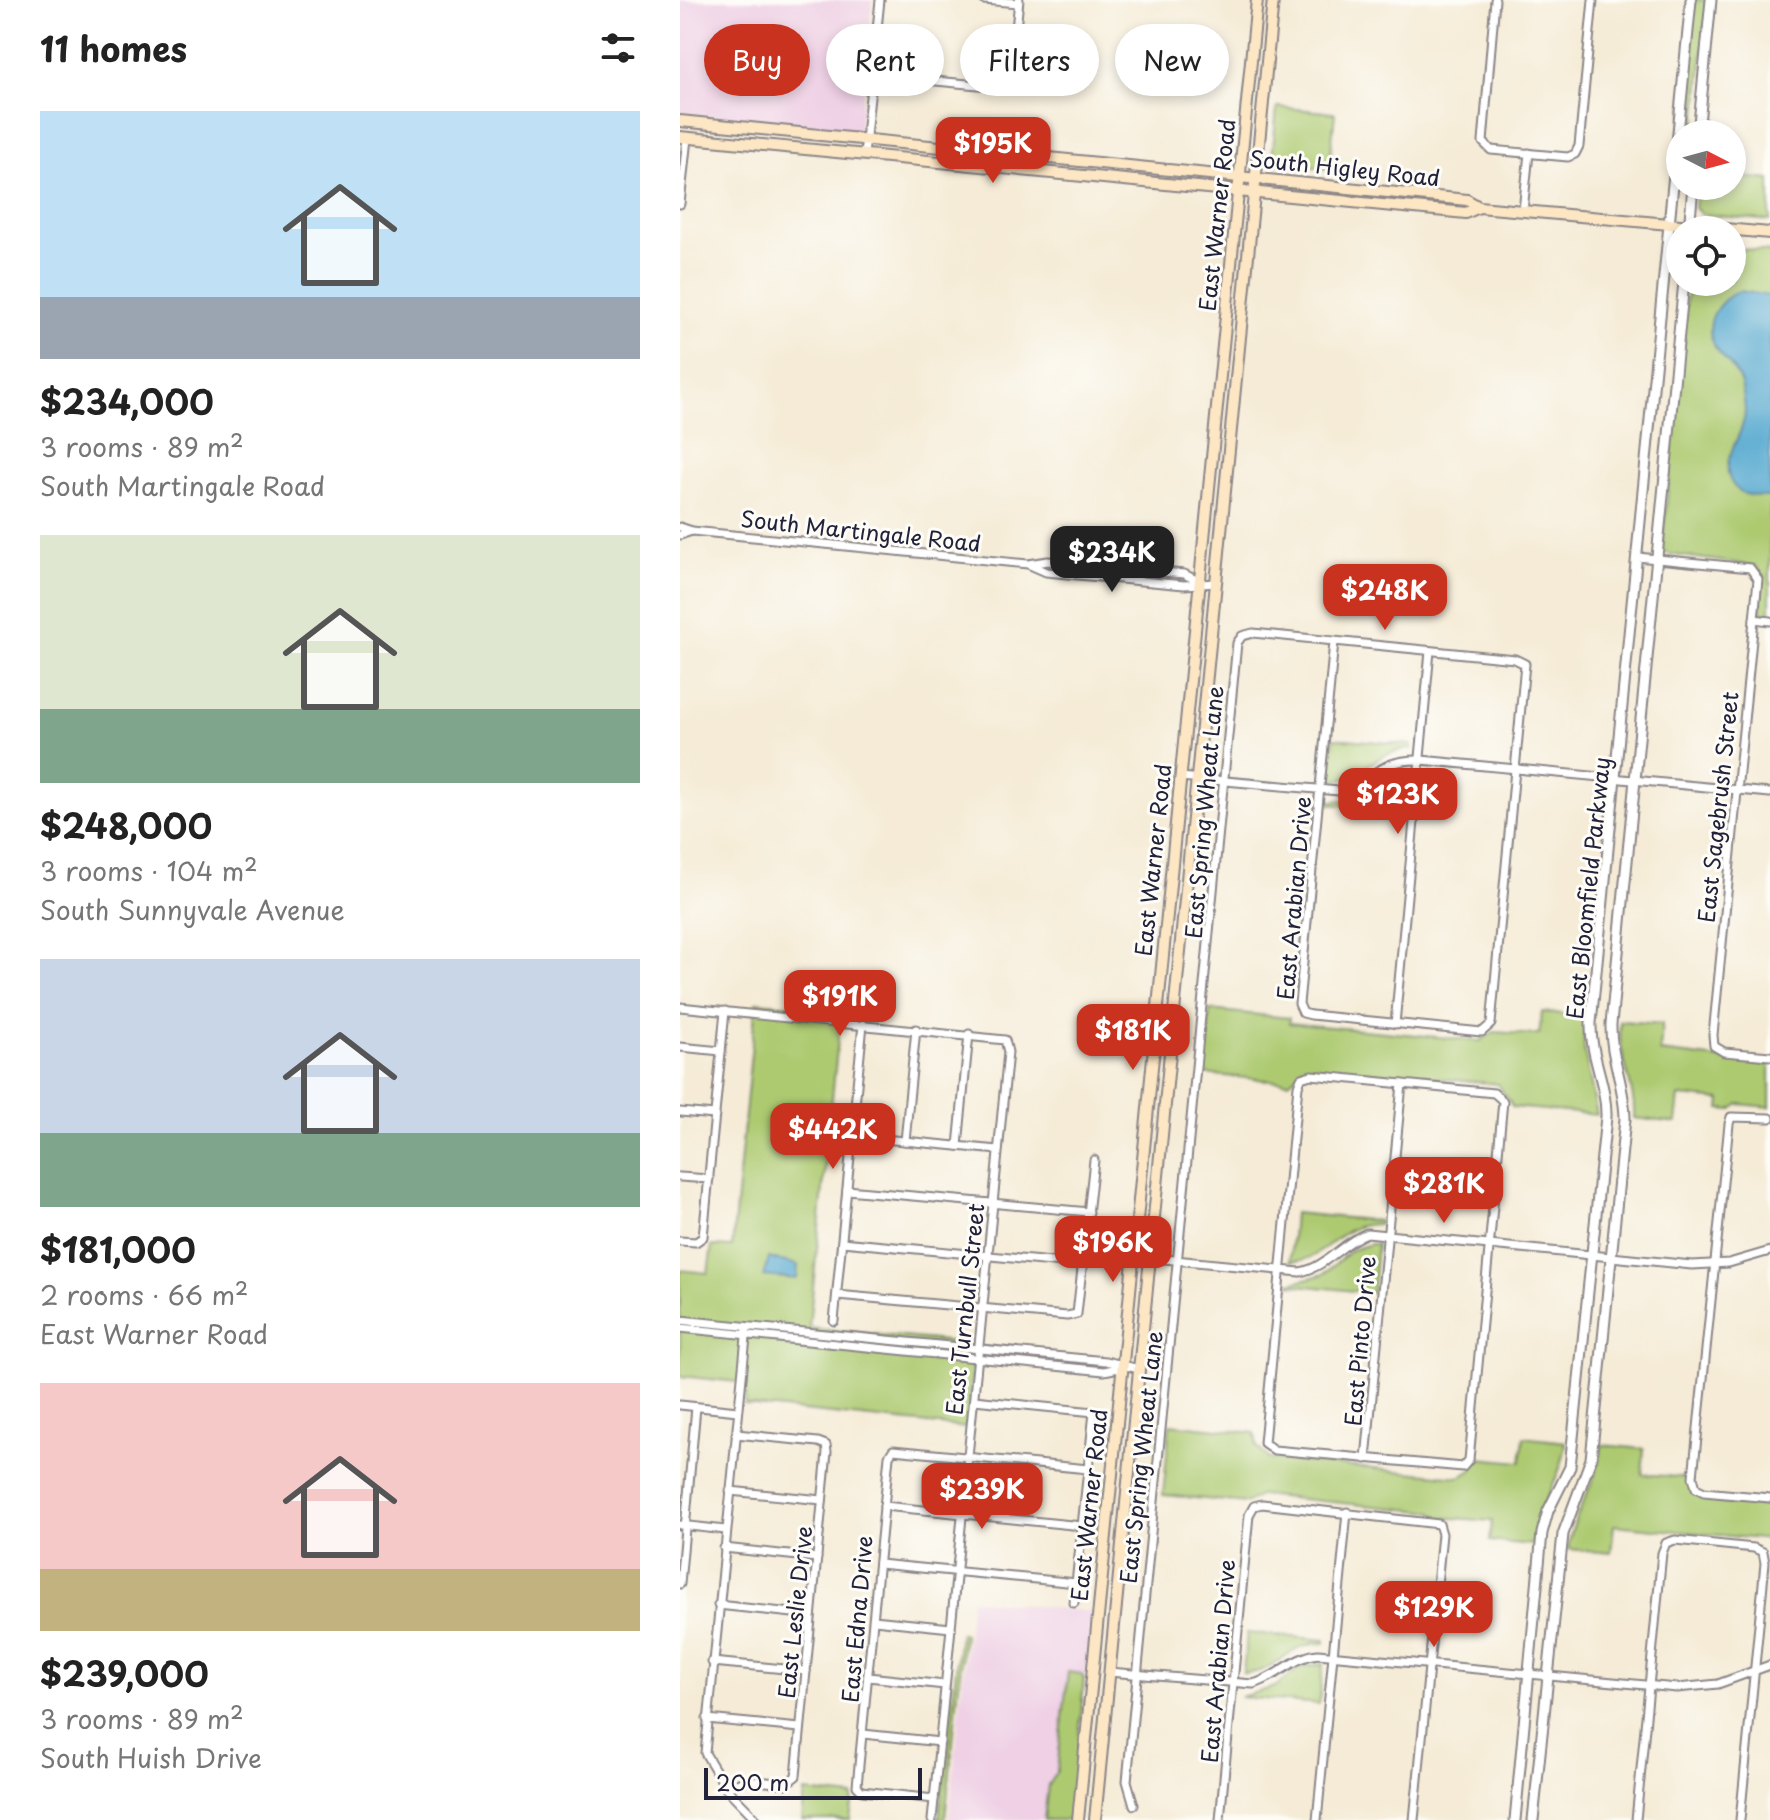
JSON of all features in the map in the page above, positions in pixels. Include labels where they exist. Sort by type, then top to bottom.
[{"type":"main road","name":"East Warner Road","points":[[1078,1820],[1257,0]]},
{"type":"main road","name":"East Warner Road","points":[[1095,1820],[1273,0]]},
{"type":"main road","name":"South Higley Road","points":[[680,121],[1467,200],[1479,207],[1666,223]]},
{"type":"main road","name":"South Higley Road","points":[[684,138],[1466,213],[1479,207]]},
{"type":"main road","name":"South Higley Road","points":[[1746,232],[1770,233]]},
{"type":"main road","points":[[1217,403],[1233,405]]},
{"type":"main road","points":[[1152,1046],[1171,1047]]},
{"type":"street","points":[[877,24],[880,0]]},
{"type":"street","points":[[944,82],[1010,88],[1018,1],[984,0]]},
{"type":"street","points":[[1495,0],[1482,139],[1485,146],[1491,150],[1573,155],[1579,146],[1593,0]]},
{"type":"street","name":"East Bloomfield Parkway","points":[[1671,216],[1691,0]]},
{"type":"street","points":[[1699,120],[1711,0]]},
{"type":"street","points":[[864,155],[870,96]]},
{"type":"street","points":[[680,204],[684,138]]},
{"type":"street","points":[[1523,211],[1529,153]]},
{"type":"street","name":"East Bloomfield Parkway","points":[[1515,1820],[1542,1533],[1548,1511],[1566,1478],[1572,1453],[1592,1255],[1606,1103],[1591,1044],[1591,1023],[1666,263]]},
{"type":"street","name":"East Bloomfield Parkway","points":[[1533,1820],[1563,1534],[1591,1459],[1625,1106],[1611,1048],[1611,1024],[1683,296]]},
{"type":"street","name":"South Martingale Road","points":[[680,527],[692,531],[1028,564],[1048,561],[1184,574],[1200,582],[1217,583]]},
{"type":"street","name":"South Martingale Road","points":[[680,535],[692,531]]},
{"type":"street","points":[[1637,557],[1657,559]]},
{"type":"street","name":"East Sagebrush Street","points":[[1657,559],[1750,568],[1756,572],[1714,1046],[1724,1052],[1770,1056]]},
{"type":"street","points":[[1754,619],[1770,621]]},
{"type":"street","name":"East Spring Wheat Lane","points":[[1134,1805],[1127,1781],[1237,643],[1242,636],[1253,633],[1334,642]]},
{"type":"street","points":[[1334,642],[1430,651],[1515,659],[1525,664],[1517,770],[1488,1030],[1395,1024],[1430,651]]},
{"type":"street","name":"East Arabian Drive","points":[[1334,642],[1299,1004],[1303,1013],[1395,1024]]},
{"type":"street","points":[[1180,777],[1321,790],[1352,789],[1397,760],[1421,760],[1770,793]]},
{"type":"street","points":[[680,1007],[969,1034],[958,1146]]},
{"type":"street","points":[[680,1241],[696,1242],[703,1237],[725,1011]]},
{"type":"street","points":[[834,1321],[863,1024]]},
{"type":"street","points":[[905,1141],[916,1029]]},
{"type":"street","name":"East Turnbull Street","points":[[932,1820],[1008,1052],[1005,1040],[969,1034]]},
{"type":"street","points":[[680,1047],[721,1051]]},
{"type":"street","points":[[1311,1075],[1402,1084],[1494,1093],[1501,1097],[1504,1105],[1469,1460],[1465,1466],[1366,1459],[1266,1446],[1263,1438],[1301,1078],[1311,1075]]},
{"type":"street","name":"East Pinto Drive","points":[[1366,1459],[1402,1084]]},
{"type":"street","points":[[680,1112],[715,1115]]},
{"type":"street","points":[[1770,1118],[1731,1117],[1693,1477],[1696,1488],[1704,1492],[1770,1498]]},
{"type":"street","points":[[852,1136],[998,1150]]},
{"type":"street","points":[[837,1295],[982,1309],[1077,1314],[1094,1160]]},
{"type":"street","points":[[680,1177],[709,1179]]},
{"type":"street","points":[[847,1190],[1089,1212]]},
{"type":"street","points":[[1133,1256],[1280,1271],[1312,1270],[1351,1239],[1367,1233],[1715,1265],[1770,1251]]},
{"type":"street","points":[[842,1242],[1084,1265]]},
{"type":"street","points":[[680,1320],[747,1331]]},
{"type":"street","points":[[680,1328],[1106,1361],[1122,1368],[1139,1369]]},
{"type":"street","points":[[747,1331],[705,1753],[726,1788],[757,1820]]},
{"type":"street","points":[[974,1400],[1094,1412],[1074,1603]]},
{"type":"street","points":[[680,1405],[738,1411]]},
{"type":"street","points":[[680,1584],[696,1407]]},
{"type":"street","name":"East Leslie Drive","points":[[726,1788],[747,1780],[793,1782],[826,1445],[736,1434]]},
{"type":"street","name":"East Edna Drive","points":[[934,1799],[862,1791],[857,1786],[884,1506],[889,1456],[893,1450],[968,1458]]},
{"type":"street","points":[[968,1458],[1088,1469]]},
{"type":"street","points":[[730,1491],[822,1500]]},
{"type":"street","points":[[884,1506],[1082,1526]]},
{"type":"street","name":"East Arabian Drive","points":[[1220,1820],[1249,1515],[1254,1506],[1347,1512]]},
{"type":"street","points":[[1317,1820],[1347,1512],[1439,1524],[1442,1534],[1414,1820]]},
{"type":"street","points":[[683,1525],[726,1530]]},
{"type":"street","points":[[1636,1820],[1662,1553],[1666,1543],[1675,1540],[1754,1548],[1763,1552],[1765,1563],[1740,1820]]},
{"type":"street","points":[[724,1548],[817,1558]]},
{"type":"street","points":[[879,1564],[1077,1583]]},
{"type":"street","points":[[718,1605],[811,1615]]},
{"type":"street","points":[[874,1620],[951,1628]]},
{"type":"street","points":[[1109,1672],[1233,1684],[1265,1681],[1305,1655],[1333,1655],[1650,1686],[1705,1686],[1770,1665]]},
{"type":"street","points":[[712,1662],[806,1671]]},
{"type":"street","points":[[868,1677],[945,1685]]},
{"type":"street","points":[[707,1719],[800,1728]]},
{"type":"street","points":[[863,1734],[940,1742]]},
{"type":"shaded area","points":[[680,0],[872,0],[870,24],[826,24],[826,96],[862,96],[859,131],[680,113]]},
{"type":"shaded area","points":[[971,1599],[1092,1612],[1072,1820],[949,1820]]},
{"type":"green space","points":[[1694,0],[1708,0],[1696,120],[1682,120]]},
{"type":"green space","points":[[1277,107],[1335,113],[1329,169],[1277,164],[1272,159]]},
{"type":"green space","points":[[1746,177],[1770,180],[1770,221],[1746,219],[1746,216],[1701,214],[1695,208],[1696,200],[1746,200]]},
{"type":"green space","points":[[1746,249],[1770,252],[1770,616],[1760,610],[1763,579],[1756,566],[1668,554],[1662,549],[1687,296],[1746,296]]},
{"type":"green space","points":[[1334,738],[1412,745],[1412,749],[1386,755],[1349,776],[1330,780]]},
{"type":"green space","points":[[1410,769],[1406,811],[1328,804],[1328,801],[1352,797],[1389,774]]},
{"type":"green space","points":[[756,1002],[841,1009],[809,1328],[975,1344],[967,1428],[745,1405],[747,1383],[680,1376],[680,1270],[708,1273],[712,1246],[732,1247]]},
{"type":"green space","points":[[1210,1010],[1289,1018],[1289,1023],[1480,1041],[1494,1032],[1539,1035],[1542,1012],[1584,1016],[1584,1049],[1597,1115],[1513,1107],[1498,1084],[1307,1066],[1289,1082],[1204,1074]]},
{"type":"green space","points":[[1620,1021],[1662,1024],[1660,1052],[1770,1065],[1770,1107],[1739,1104],[1731,1110],[1720,1109],[1721,1100],[1679,1096],[1676,1123],[1634,1118],[1621,1046]]},
{"type":"green space","points":[[1294,1213],[1379,1221],[1379,1224],[1363,1225],[1340,1236],[1313,1256],[1290,1261]]},
{"type":"green space","points":[[1377,1244],[1373,1293],[1287,1284],[1324,1274],[1351,1250]]},
{"type":"green space","points":[[1170,1424],[1255,1433],[1257,1447],[1269,1459],[1460,1477],[1473,1469],[1478,1458],[1521,1462],[1524,1437],[1566,1442],[1560,1469],[1539,1517],[1532,1545],[1490,1541],[1492,1521],[1439,1517],[1434,1512],[1260,1495],[1247,1503],[1163,1495]]},
{"type":"green space","points":[[1602,1445],[1644,1449],[1642,1474],[1687,1478],[1691,1488],[1709,1500],[1770,1506],[1770,1540],[1614,1525],[1611,1553],[1568,1549]]},
{"type":"green space","points":[[960,1633],[964,1634],[945,1820],[939,1820]]},
{"type":"green space","points":[[1247,1633],[1325,1640],[1325,1643],[1300,1648],[1263,1670],[1243,1673]]},
{"type":"green space","points":[[1323,1664],[1319,1704],[1240,1697],[1275,1687],[1301,1667]]},
{"type":"green space","points":[[1068,1672],[1081,1674],[1084,1679],[1072,1820],[1044,1820],[1048,1785],[1057,1771]]},
{"type":"green space","points":[[805,1792],[853,1797],[850,1820],[802,1820]]},
{"type":"water","points":[[1746,292],[1770,296],[1770,497],[1740,492],[1729,477],[1729,461],[1745,411],[1737,375],[1714,345],[1711,336],[1715,312],[1731,296],[1746,296]]},
{"type":"water","points":[[769,1258],[798,1265],[797,1279],[763,1276]]}]
